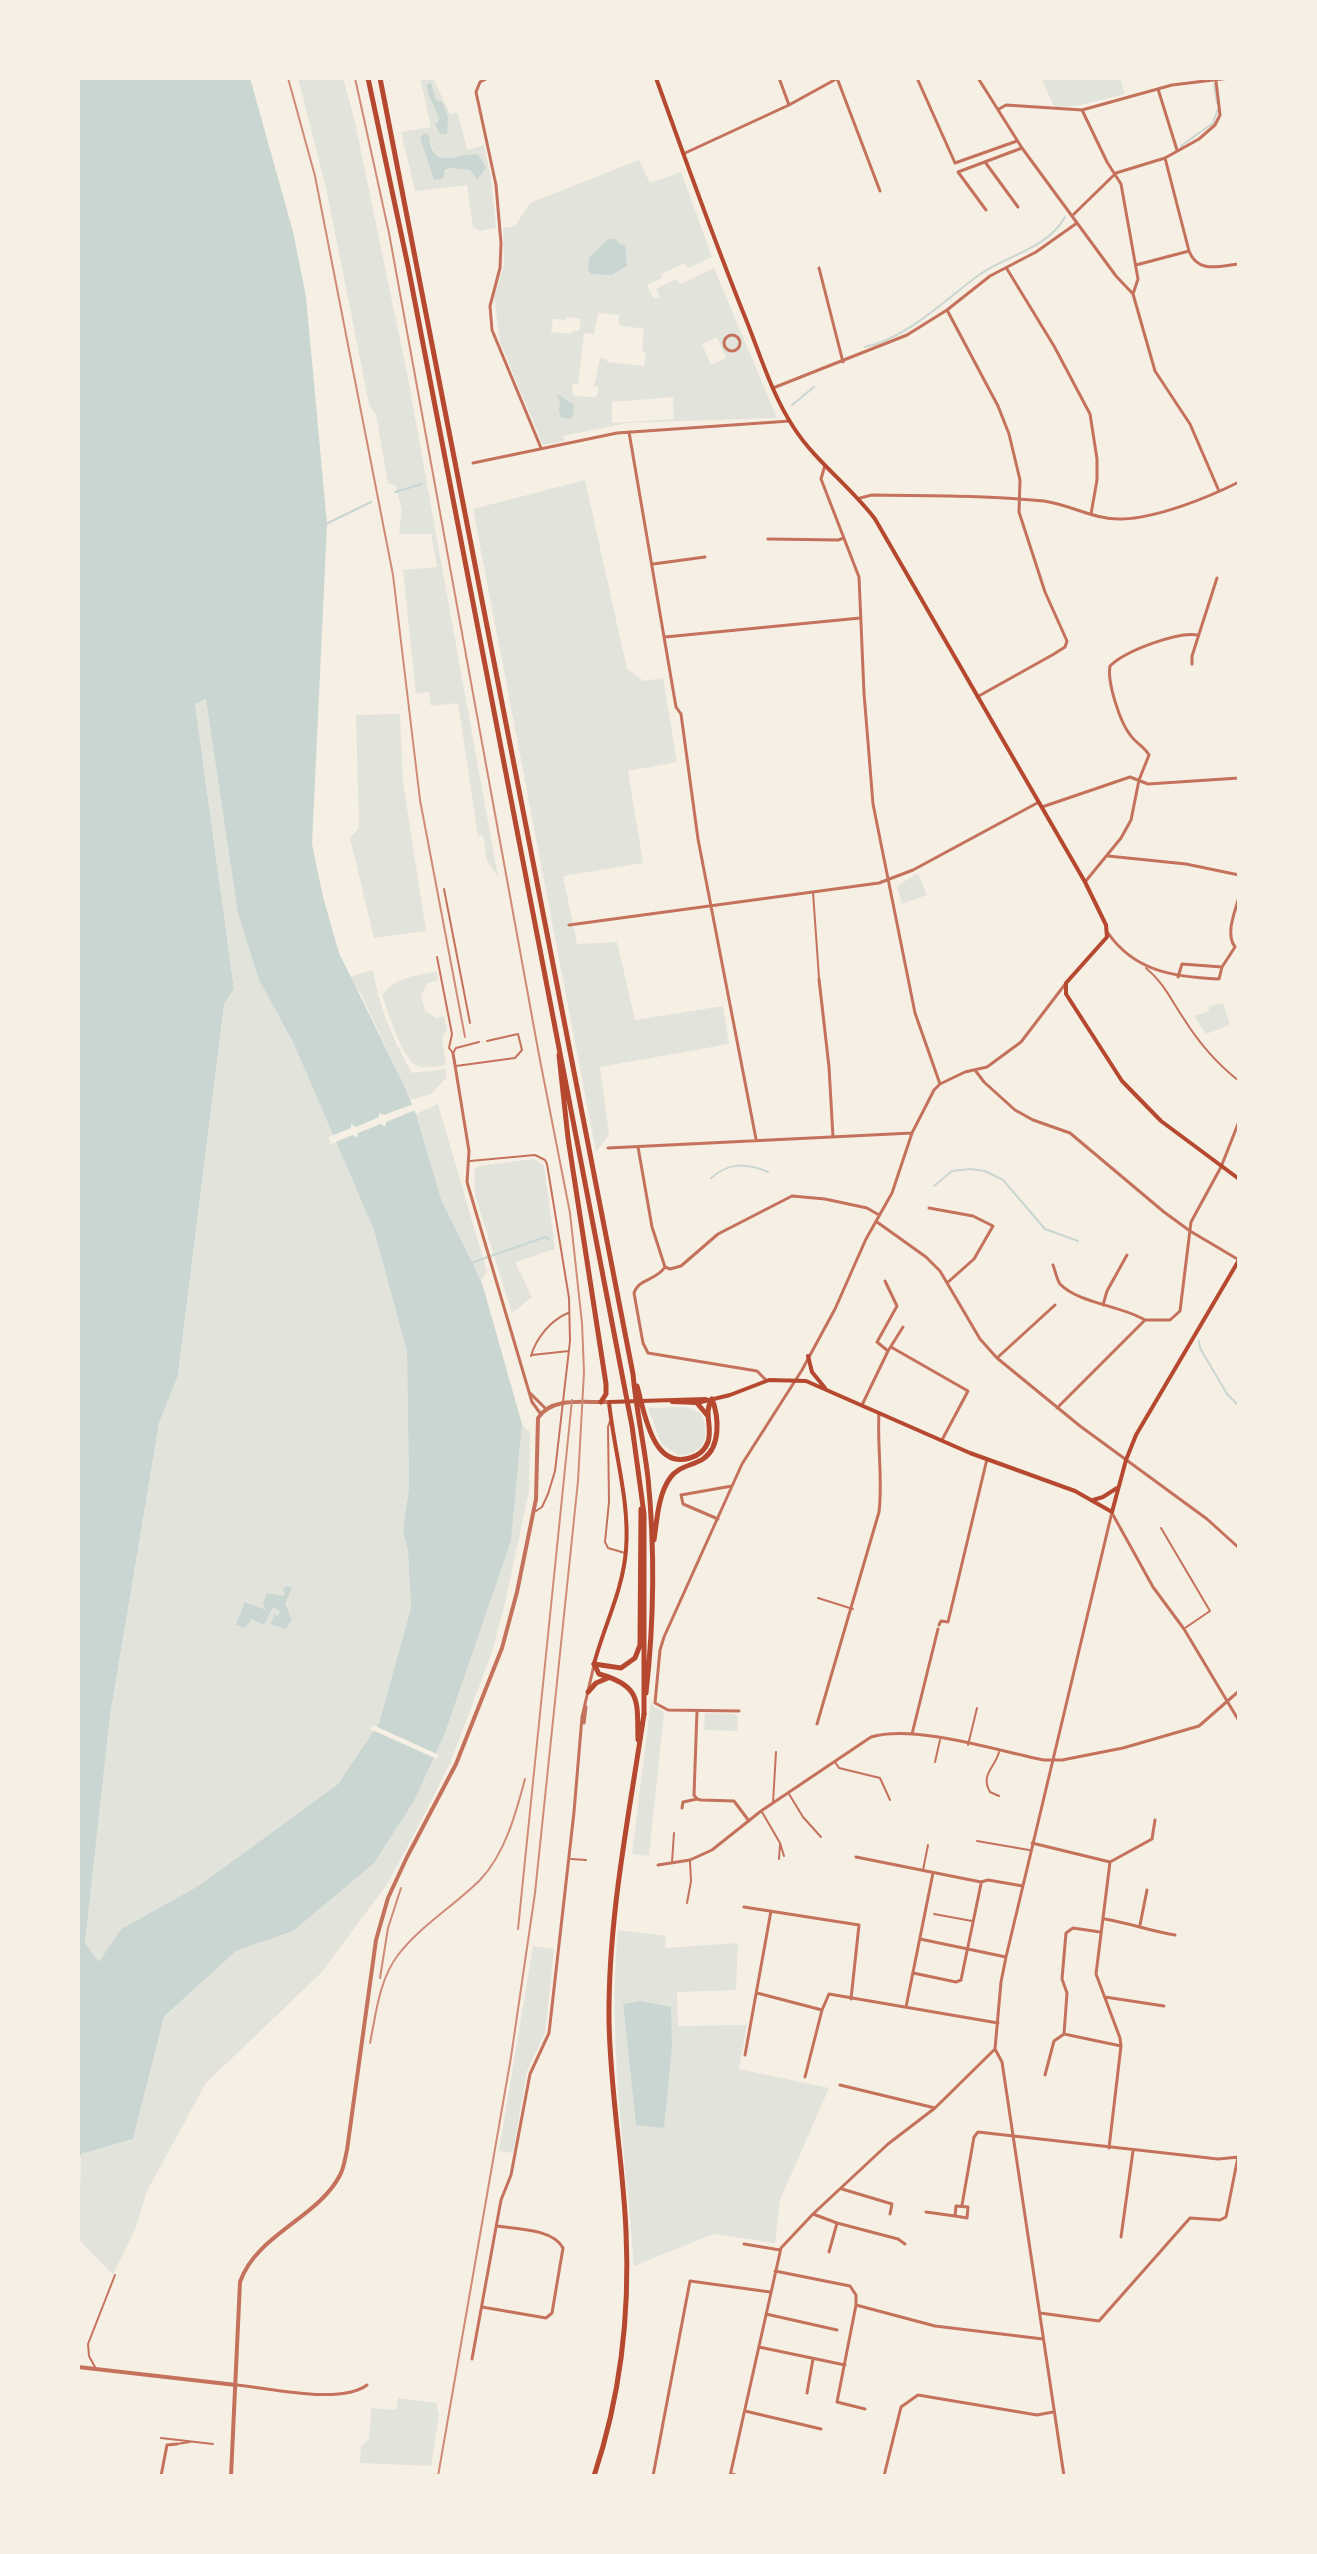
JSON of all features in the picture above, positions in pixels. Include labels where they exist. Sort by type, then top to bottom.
[{"type":"main road","points":[[368,78],[411,282],[632,1426],[646,1557],[644,1714]]},
{"type":"main road","points":[[380,78],[633,1374],[647,1474],[652,1561],[649,1665],[615,1904],[609,1994],[612,2082],[626,2231],[626,2312],[615,2394],[594,2476]]},
{"type":"main road","points":[[656,78],[714,240],[773,388],[790,421],[825,465],[860,498],[875,519],[1085,882],[1108,933],[1066,983],[1066,994],[1122,1081],[1161,1121],[1239,1179]]},
{"type":"main road","points":[[559,1046],[558,1062],[568,1138],[606,1384],[601,1402]]},
{"type":"main road","points":[[638,1749],[634,1696],[626,1684],[599,1674],[594,1664],[621,1581],[626,1553],[623,1494],[609,1402],[697,1403],[766,1380],[795,1380],[827,1390],[987,1459],[1075,1491],[1112,1512],[1126,1460],[1152,1404],[1239,1260]]},
{"type":"main road","points":[[808,1356],[813,1374],[827,1390]]},
{"type":"main road","points":[[633,1374],[654,1440],[668,1456],[683,1460],[701,1452],[709,1436],[707,1415],[712,1399]]},
{"type":"main road","points":[[652,1561],[658,1512],[668,1481],[677,1470],[704,1458],[714,1444],[716,1412],[712,1399]]},
{"type":"main road","points":[[672,1402],[712,1399]]},
{"type":"main road","points":[[697,1403],[707,1415]]},
{"type":"main road","points":[[1091,1500],[1119,1487]]},
{"type":"main road","points":[[594,1664],[621,1668],[632,1661],[640,1649],[641,1496]]},
{"type":"main road","points":[[588,1692],[598,1681],[613,1678]]},
{"type":"street","points":[[488,78],[480,82],[476,92],[496,185],[501,243],[500,268],[490,306],[492,330],[541,448]]},
{"type":"street","points":[[779,78],[789,105]]},
{"type":"street","points":[[683,154],[789,105],[837,78],[880,191]]},
{"type":"street","points":[[917,78],[955,163],[1017,141]]},
{"type":"street","points":[[978,78],[1022,148],[1116,276],[1133,294],[1155,371],[1190,424],[1219,491]]},
{"type":"street","points":[[998,110],[1006,105],[1082,110],[1158,88],[1234,78]]},
{"type":"street","points":[[1073,215],[1116,173],[1165,158],[1199,139],[1215,125],[1220,115],[1216,81]]},
{"type":"street","points":[[1158,88],[1177,150]]},
{"type":"street","points":[[1082,110],[1121,184],[1138,279],[1133,294]]},
{"type":"street","points":[[986,210],[958,172],[1022,148]]},
{"type":"street","points":[[1165,158],[1189,251],[1195,263],[1204,267],[1239,264]]},
{"type":"street","points":[[985,162],[1018,207]]},
{"type":"street","points":[[773,388],[907,335],[947,310],[990,276],[1063,235],[1077,223]]},
{"type":"street","points":[[1136,265],[1189,251]]},
{"type":"street","points":[[819,268],[843,362]]},
{"type":"street","points":[[1007,268],[1090,414],[1097,459],[1091,514]]},
{"type":"street","points":[[947,310],[1003,420],[1016,458],[1019,512],[1045,592],[1067,641],[1065,647],[1054,654],[977,697]]},
{"type":"street","points":[[727,337],[737,337],[740,341],[738,349],[726,349],[724,341],[727,337]]},
{"type":"street","points":[[473,463],[629,432],[790,421]]},
{"type":"street","points":[[629,432],[676,707],[681,714],[688,751],[689,786],[756,1139]]},
{"type":"street","points":[[825,465],[821,479],[859,577],[873,804],[915,1013],[940,1084]]},
{"type":"street","points":[[860,498],[872,495],[970,496],[1047,502],[1121,519],[1136,518],[1239,482]]},
{"type":"street","points":[[768,539],[844,538]]},
{"type":"street","points":[[651,564],[705,557]]},
{"type":"street","points":[[1192,664],[1217,578]]},
{"type":"street","points":[[665,637],[860,618]]},
{"type":"street","points":[[1085,882],[1108,856],[1131,820],[1139,780],[1149,755],[1123,724],[1109,676],[1110,666],[1148,645],[1198,635]]},
{"type":"street","points":[[569,925],[889,880],[1040,805],[1127,777],[1148,784],[1239,778]]},
{"type":"street","points":[[1108,856],[1186,864],[1239,875]]},
{"type":"street","points":[[445,891],[470,1023]]},
{"type":"street","points":[[813,892],[833,1137]]},
{"type":"street","points":[[1146,968],[1178,977],[1219,979],[1222,967],[1237,947],[1231,943],[1230,935],[1239,897]]},
{"type":"street","points":[[1108,933],[1167,989],[1205,1050],[1239,1081]]},
{"type":"street","points":[[437,957],[452,1034],[449,1048],[456,1066],[469,1161],[467,1182],[533,1404],[540,1413]]},
{"type":"street","points":[[1178,977],[1182,964],[1222,967]]},
{"type":"street","points":[[739,1711],[668,1710],[655,1701],[662,1643],[744,1461],[835,1309],[866,1239],[892,1193],[912,1133],[928,1099],[940,1084],[987,1067],[1021,1042],[1066,983]]},
{"type":"street","points":[[1058,994],[1066,994]]},
{"type":"street","points":[[456,1066],[515,1058],[522,1050],[518,1034],[487,1041]]},
{"type":"street","points":[[453,1053],[456,1048],[479,1042]]},
{"type":"street","points":[[975,1070],[1015,1110],[1070,1133],[1190,1231],[1239,1260]]},
{"type":"street","points":[[1053,1265],[1059,1283],[1085,1298],[1133,1313],[1145,1320],[1170,1320],[1180,1311],[1191,1222],[1221,1167],[1238,1122]]},
{"type":"street","points":[[608,1148],[912,1133]]},
{"type":"street","points":[[637,1146],[652,1227],[665,1267]]},
{"type":"street","points":[[469,1161],[535,1155],[545,1160],[570,1312],[569,1351],[555,1471],[542,1507],[534,1512]]},
{"type":"street","points":[[665,1267],[681,1266],[718,1234],[792,1196],[867,1208],[880,1216]]},
{"type":"street","points":[[929,1208],[973,1216],[993,1226],[974,1259],[947,1283]]},
{"type":"street","points":[[877,1222],[926,1257],[947,1283],[980,1339],[997,1358],[1057,1408],[1207,1519],[1239,1548]]},
{"type":"street","points":[[1103,1305],[1107,1291],[1127,1255]]},
{"type":"street","points":[[665,1267],[656,1278],[640,1283],[634,1293],[643,1343],[648,1353],[757,1371],[766,1380]]},
{"type":"street","points":[[885,1281],[897,1306],[877,1342],[968,1391],[942,1441]]},
{"type":"street","points":[[997,1358],[1055,1305]]},
{"type":"street","points":[[569,1351],[531,1356],[537,1340],[561,1316],[570,1312]]},
{"type":"street","points":[[1057,1408],[1145,1320]]},
{"type":"street","points":[[862,1405],[903,1327]]},
{"type":"street","points":[[530,1393],[545,1408]]},
{"type":"street","points":[[231,2476],[238,2292],[243,2272],[267,2244],[328,2192],[341,2175],[373,1958],[387,1903],[407,1857],[456,1764],[496,1667],[534,1512],[539,1472],[537,1422],[540,1413],[556,1403],[609,1402]]},
{"type":"street","points":[[817,1724],[879,1512],[879,1413]]},
{"type":"street","points":[[612,1415],[608,1427],[609,1502],[605,1542],[608,1548],[626,1553]]},
{"type":"street","points":[[912,1734],[938,1627],[941,1621],[948,1622],[987,1459]]},
{"type":"street","points":[[718,1519],[683,1504],[681,1495],[733,1486]]},
{"type":"street","points":[[1112,1512],[1153,1587],[1184,1629],[1239,1721]]},
{"type":"street","points":[[1064,2476],[1002,2062],[995,2049],[1006,1957],[1112,1512]]},
{"type":"street","points":[[1161,1528],[1210,1611],[1184,1629]]},
{"type":"street","points":[[818,1598],[853,1609]]},
{"type":"street","points":[[472,2359],[501,2200],[511,2175],[530,2074],[549,2033],[582,1717],[594,1664]]},
{"type":"street","points":[[658,1865],[690,1860],[712,1850],[761,1811],[871,1737],[885,1733],[912,1734],[1052,1760],[1123,1748],[1199,1726],[1239,1691]]},
{"type":"street","points":[[968,1745],[977,1708]]},
{"type":"street","points":[[697,1711],[694,1795],[697,1799]]},
{"type":"street","points":[[935,1762],[940,1739]]},
{"type":"street","points":[[773,1804],[776,1752]]},
{"type":"street","points":[[999,1752],[989,1770],[986,1785],[990,1792],[999,1796]]},
{"type":"street","points":[[835,1761],[839,1768],[880,1778],[890,1800]]},
{"type":"street","points":[[788,1793],[803,1817],[821,1837]]},
{"type":"street","points":[[682,1808],[683,1802],[697,1799],[734,1801],[749,1821]]},
{"type":"street","points":[[761,1811],[784,1856]]},
{"type":"street","points":[[1032,1843],[1110,1862],[1152,1839],[1155,1820]]},
{"type":"street","points":[[672,1863],[674,1833]]},
{"type":"street","points":[[977,1841],[1031,1850]]},
{"type":"street","points":[[779,1859],[780,1843]]},
{"type":"street","points":[[922,1871],[928,1845]]},
{"type":"street","points":[[856,1857],[981,1882],[988,1880],[1023,1886]]},
{"type":"street","points":[[568,1858],[586,1860]]},
{"type":"street","points":[[687,1903],[691,1881],[690,1860]]},
{"type":"street","points":[[1109,2148],[1121,2046],[1096,1974],[1110,1862]]},
{"type":"street","points":[[905,2008],[933,1873]]},
{"type":"street","points":[[913,1973],[956,1982],[961,1980],[981,1882]]},
{"type":"street","points":[[1140,1925],[1147,1890]]},
{"type":"street","points":[[744,1907],[859,1925],[851,1999]]},
{"type":"street","points":[[745,2055],[771,1911]]},
{"type":"street","points":[[934,1914],[973,1921]]},
{"type":"street","points":[[1105,1919],[1175,1935]]},
{"type":"street","points":[[1064,2034],[1067,1993],[1062,1979],[1066,1933],[1073,1928],[1101,1932]]},
{"type":"street","points":[[920,1939],[1006,1957]]},
{"type":"street","points":[[757,1993],[822,2010]]},
{"type":"street","points":[[805,2077],[829,1994],[998,2023]]},
{"type":"street","points":[[1105,1997],[1164,2006]]},
{"type":"street","points":[[1045,2075],[1054,2041],[1064,2034],[1121,2046]]},
{"type":"street","points":[[739,2476],[730,2475],[780,2250],[813,2214],[888,2144],[935,2108],[995,2049]]},
{"type":"street","points":[[840,2085],[935,2108]]},
{"type":"street","points":[[962,2205],[974,2137],[978,2132],[1133,2151],[1239,2158],[1226,2217],[1220,2220],[1190,2218],[1099,2321],[1040,2313]]},
{"type":"street","points":[[1121,2237],[1133,2151]]},
{"type":"street","points":[[1239,2187],[1239,2195]]},
{"type":"street","points":[[842,2189],[892,2204],[890,2214]]},
{"type":"street","points":[[926,2212],[967,2218],[968,2207],[956,2206],[955,2216]]},
{"type":"street","points":[[813,2214],[898,2239],[905,2244]]},
{"type":"street","points":[[829,2252],[837,2223]]},
{"type":"street","points":[[481,2307],[546,2318],[552,2313],[563,2248],[561,2244],[553,2236],[497,2226]]},
{"type":"street","points":[[744,2244],[780,2250]]},
{"type":"street","points":[[775,2271],[850,2286],[856,2295],[837,2402],[865,2409]]},
{"type":"street","points":[[97,2370],[89,2356],[88,2344],[115,2275]]},
{"type":"street","points":[[653,2476],[690,2281],[770,2292]]},
{"type":"street","points":[[856,2305],[935,2326],[1043,2339]]},
{"type":"street","points":[[766,2314],[837,2330]]},
{"type":"street","points":[[759,2347],[845,2365]]},
{"type":"street","points":[[807,2393],[813,2359]]},
{"type":"street","points":[[78,2367],[335,2395],[356,2392],[367,2385]]},
{"type":"street","points":[[884,2476],[901,2407],[918,2395],[1037,2415],[1053,2412]]},
{"type":"street","points":[[745,2411],[821,2429]]},
{"type":"street","points":[[161,2438],[213,2444]]},
{"type":"street","points":[[161,2476],[167,2445],[191,2442]]},
{"type":"shaded area","points":[[78,78],[250,78],[293,232],[306,297],[327,524],[312,844],[339,953],[404,1085],[416,1114],[441,1199],[482,1283],[522,1424],[511,1541],[445,1733],[415,1799],[374,1863],[293,1931],[236,1951],[164,2017],[133,2139],[81,2154],[78,2166]],"holes":[[[206,699],[238,913],[259,980],[293,1042],[374,1230],[407,1352],[409,1489],[403,1531],[408,1551],[411,1608],[379,1723],[338,1784],[200,1885],[121,1929],[99,1962],[85,1943],[110,1716],[159,1423],[178,1375],[224,1004],[234,989],[195,704]]]},
{"type":"shaded area","points":[[298,78],[343,78],[354,118],[407,373],[498,877],[487,861],[483,835],[478,836],[458,703],[431,706],[429,692],[416,694],[403,570],[437,567],[431,534],[399,534],[402,509],[395,485],[388,484],[376,415],[369,404],[326,188]]},
{"type":"shaded area","points":[[420,78],[433,78],[450,114],[458,113],[467,150],[484,145],[496,228],[480,231],[473,227],[467,185],[415,191],[401,132],[431,127]],"holes":[[[429,136],[434,152],[440,157],[480,160],[486,169],[474,174],[470,170],[451,168],[434,179],[420,138]]]},
{"type":"shaded area","points":[[1041,78],[1120,78],[1125,94],[1076,106],[1054,107]]},
{"type":"shaded area","points":[[431,83],[436,100],[442,102],[448,117],[447,134],[440,134],[435,125],[440,119],[428,94],[427,84]]},
{"type":"shaded area","points":[[424,133],[429,136],[435,154],[440,157],[478,154],[486,168],[477,179],[470,170],[451,168],[445,170],[443,179],[434,180],[420,138]]},
{"type":"shaded area","points":[[639,160],[650,183],[681,172],[712,257],[688,268],[685,263],[661,274],[662,278],[647,285],[654,299],[660,297],[656,289],[676,279],[680,284],[714,268],[777,418],[627,423],[563,436],[564,441],[543,445],[500,342],[494,297],[504,266],[503,228],[515,226],[530,203]],"holes":[[[598,313],[619,315],[619,325],[644,329],[644,366],[607,362],[607,359],[600,358],[594,386],[599,387],[596,397],[573,396],[572,384],[578,384],[584,333],[594,334]],[[568,317],[581,319],[579,331],[572,331],[571,334],[551,332],[553,319],[565,320]],[[717,337],[726,358],[711,365],[702,344]],[[673,397],[674,419],[612,423],[612,402]]]},
{"type":"shaded area","points":[[608,239],[625,245],[627,266],[611,275],[591,274],[589,258]]},
{"type":"shaded area","points":[[557,394],[574,405],[573,416],[569,419],[561,417]]},
{"type":"shaded area","points":[[585,480],[627,669],[644,681],[663,678],[677,762],[628,771],[643,863],[563,876],[577,944],[617,942],[635,1020],[723,1006],[729,1044],[600,1067],[609,1135],[596,1152],[473,509]]},
{"type":"shaded area","points":[[206,699],[259,980],[293,1042],[374,1230],[407,1352],[409,1489],[403,1531],[408,1551],[411,1608],[379,1723],[338,1784],[200,1885],[121,1929],[99,1963],[85,1943],[110,1716],[159,1423],[178,1375],[224,1004],[234,989],[195,703]]},
{"type":"shaded area","points":[[400,714],[403,782],[426,931],[374,938],[350,838],[359,828],[356,715]]},
{"type":"shaded area","points":[[918,873],[927,895],[902,904],[897,886]]},
{"type":"shaded area","points":[[373,970],[388,1023],[412,1073],[446,1069],[446,1078],[431,1094],[411,1100],[361,994],[349,977]]},
{"type":"shaded area","points":[[437,972],[438,980],[428,983],[421,996],[425,1011],[436,1018],[444,1016],[447,1031],[442,1037],[446,1065],[420,1067],[414,1064],[402,1047],[382,995],[400,981]]},
{"type":"shaded area","points":[[1223,1003],[1230,1025],[1206,1034],[1194,1016],[1208,1012],[1210,1006]]},
{"type":"shaded area","points":[[438,1104],[487,1272],[481,1281],[441,1199],[416,1114]]},
{"type":"shaded area","points":[[534,1159],[544,1166],[555,1249],[515,1262],[532,1297],[512,1313],[475,1195],[474,1170],[479,1166]]},
{"type":"shaded area","points":[[686,1407],[700,1413],[705,1428],[704,1442],[695,1451],[679,1455],[662,1445],[648,1408]]},
{"type":"shaded area","points":[[522,1424],[530,1433],[529,1491],[491,1655],[450,1763],[388,1883],[321,1973],[206,2083],[147,2191],[136,2227],[113,2275],[79,2240],[81,2154],[133,2139],[164,2018],[236,1951],[293,1931],[415,1799],[445,1733],[511,1541]]},
{"type":"shaded area","points":[[286,1586],[292,1588],[285,1604],[292,1620],[285,1629],[271,1624],[274,1615],[278,1616],[280,1611],[273,1607],[264,1625],[252,1619],[245,1628],[236,1625],[245,1602],[266,1610],[263,1604],[267,1593],[284,1596],[282,1590]]},
{"type":"shaded area","points":[[651,1701],[654,1707],[664,1712],[649,1856],[632,1854]]},
{"type":"shaded area","points":[[705,1713],[734,1714],[738,1717],[737,1731],[704,1730]]},
{"type":"shaded area","points":[[618,1930],[666,1936],[665,1948],[738,1943],[736,1990],[677,1992],[678,2026],[747,2025],[739,2069],[829,2088],[780,2200],[775,2243],[714,2234],[634,2266],[616,2056]],"holes":[[[623,2004],[672,2047],[663,2127],[636,2125]]]},
{"type":"shaded area","points":[[533,1946],[554,1949],[545,2033],[527,2071],[513,2153],[499,2151]]},
{"type":"shaded area","points":[[641,2001],[671,2007],[672,2047],[664,2128],[636,2125],[623,2004]]},
{"type":"shaded area","points":[[398,2398],[436,2403],[439,2415],[431,2466],[360,2463],[361,2446],[369,2439],[371,2408],[396,2410]]},
{"type":"pier","points":[[416,1103],[418,1109],[386,1122],[385,1127],[381,1124],[358,1133],[357,1138],[353,1135],[331,1144],[329,1137],[351,1128],[351,1124],[356,1127],[379,1117],[379,1113],[384,1115]]},
{"type":"pier","points":[[373,1725],[439,1755],[437,1759],[370,1729]]},
{"type":"waterway","points":[[1214,84],[1217,103]]},
{"type":"waterway","points":[[1181,146],[1213,123],[1218,109]]},
{"type":"waterway","points":[[865,347],[911,327],[979,275],[1048,237],[1065,217]]},
{"type":"waterway","points":[[792,405],[814,387]]},
{"type":"waterway","points":[[395,492],[422,484]]},
{"type":"waterway","points":[[326,524],[371,502]]},
{"type":"waterway","points":[[711,1178],[725,1169],[738,1166],[768,1172]]},
{"type":"waterway","points":[[934,1186],[952,1171],[985,1171],[1003,1180],[1045,1229],[1078,1241]]},
{"type":"waterway","points":[[471,1263],[545,1237],[549,1239]]},
{"type":"waterway","points":[[1199,1341],[1227,1394],[1239,1406]]},
{"type":"tram line","points":[[288,78],[315,176],[393,575],[420,800],[465,1037]]},
{"type":"railway","points":[[355,78],[389,233],[570,1213],[584,1372],[578,1481],[535,1893],[511,2057],[438,2476]]},
{"type":"railway","points":[[518,1929],[572,1400]]},
{"type":"railway","points":[[370,2043],[386,1975],[416,1935],[489,1870],[508,1832],[525,1779]]},
{"type":"railway","points":[[380,1978],[388,1928],[401,1888]]}]
